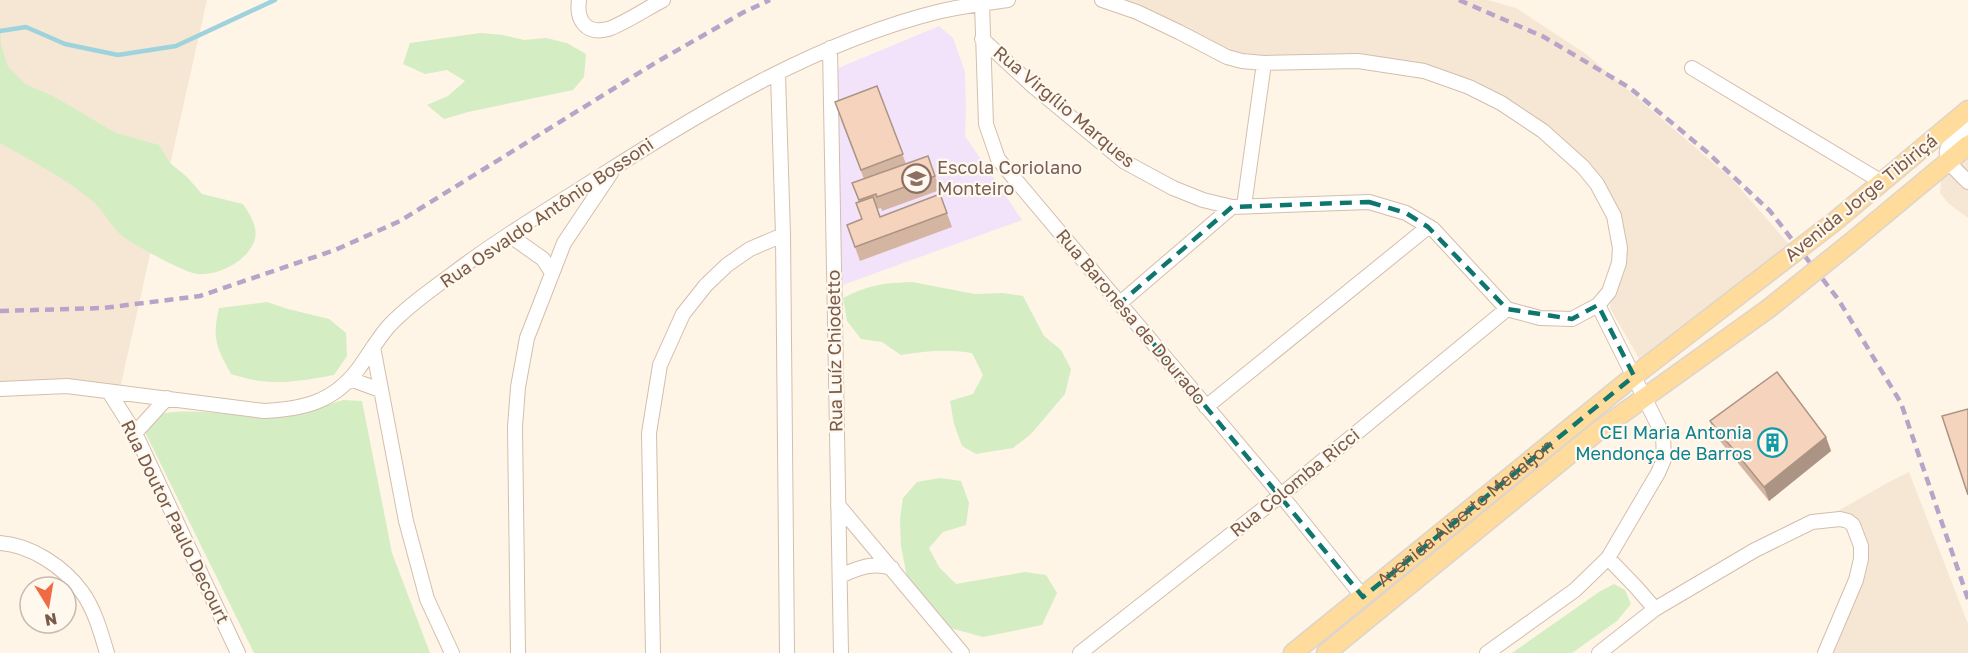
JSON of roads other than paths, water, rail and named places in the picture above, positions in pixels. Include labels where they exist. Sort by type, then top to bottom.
[{"type":"main road","name":"Avenida Jorge Tibiriçá","points":[[1752,285],[1834,222],[1968,110]]},
{"type":"main road","name":"Avenida Jorge Tibiriçá","points":[[1768,309],[1968,145]]},
{"type":"main road","name":"Avenida Alberto Medaljon","points":[[1293,653],[1634,376],[1752,285]]},
{"type":"main road","name":"Avenida Alberto Medaljon","points":[[1326,653],[1598,431],[1768,309]]},
{"type":"street","points":[[579,0],[579,17],[583,23],[596,30],[609,29],[663,0]]},
{"type":"street","name":"Rua Osvaldo Antônio Bossoni","points":[[0,389],[67,387],[264,411],[294,410],[320,401],[350,379],[389,326],[467,264],[616,166],[720,103],[830,48],[930,14],[1008,0]]},
{"type":"street","points":[[1102,0],[1137,12],[1227,57],[1242,61],[1264,63],[1358,61],[1424,71],[1469,87],[1501,103],[1543,131],[1583,167],[1597,184],[1614,216],[1620,248],[1619,263],[1609,292],[1598,305],[1572,319],[1540,318],[1507,309]]},
{"type":"street","name":"Rua Baronesa de Dourado","points":[[982,4],[987,124],[998,159],[1281,495],[1363,597]]},
{"type":"street","name":"Rua Virgílio Marques","points":[[982,39],[1033,86],[1125,162],[1173,188],[1203,200],[1238,207],[1369,202],[1406,213],[1433,229],[1507,309]]},
{"type":"street","name":"Rua Luíz Chiodetto","points":[[830,48],[841,653]]},
{"type":"street","points":[[1120,303],[1238,207],[1264,63]]},
{"type":"street","points":[[1692,68],[1882,182]]},
{"type":"street","points":[[778,75],[783,235],[787,653]]},
{"type":"street","points":[[1968,125],[1948,147],[1948,162],[1968,182]]},
{"type":"street","points":[[517,652],[515,427],[518,387],[527,338],[564,243],[616,166]]},
{"type":"street","points":[[1206,407],[1428,227]]},
{"type":"street","points":[[509,235],[543,259],[552,273]]},
{"type":"street","points":[[653,653],[649,433],[660,365],[683,314],[706,285],[727,265],[750,249],[783,235]]},
{"type":"street","points":[[1488,653],[1575,590],[1608,558],[1664,459],[1663,435],[1598,305]]},
{"type":"street","name":"Rua Colomba Ricci","points":[[1080,653],[1281,495],[1507,309]]},
{"type":"street","points":[[373,347],[406,521],[426,599],[452,653]]},
{"type":"street","points":[[350,379],[380,390]]},
{"type":"street","name":"Rua Doutor Paulo Decourt","points":[[109,392],[135,434],[238,653]]},
{"type":"street","points":[[135,434],[167,398]]},
{"type":"street","points":[[838,506],[962,653]]},
{"type":"street","points":[[1599,653],[1655,609],[1755,550],[1812,522],[1840,519],[1853,525],[1861,546],[1860,570],[1825,653]]},
{"type":"street","points":[[0,543],[29,550],[69,577],[83,593],[98,624],[107,653]]},
{"type":"street","points":[[1608,558],[1655,609]]},
{"type":"street","points":[[840,576],[858,568],[879,564],[892,568]]},
{"type":"waterway","points":[[0,31],[26,27],[65,44],[118,55],[176,46],[275,0]]},
{"type":"railway","points":[[0,311],[103,308],[200,296],[335,250],[400,221],[655,63],[744,12],[770,0]]},
{"type":"railway","points":[[1459,0],[1544,37],[1630,88],[1707,152],[1770,211],[1838,299],[1901,403],[1968,599]]},
{"type":"place","name":"Escola Coriolano Monteiro","points":[[916,178]]},
{"type":"place","name":"CEI Maria Antonia Mendonça de Barros","points":[[1773,443]]}]
